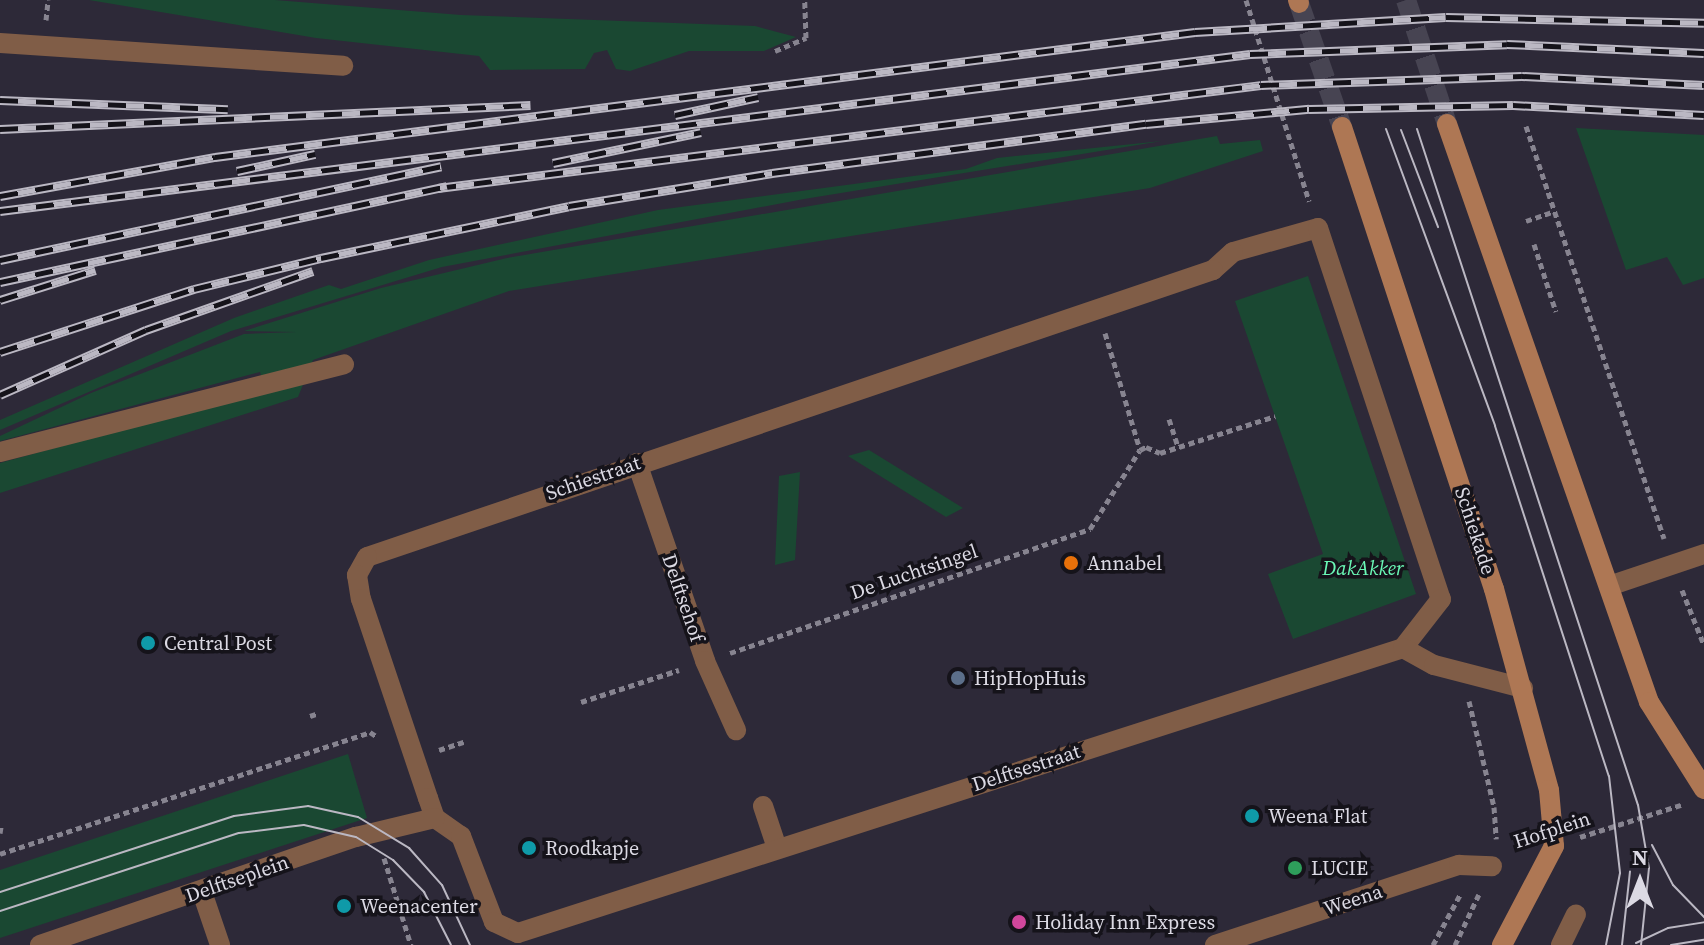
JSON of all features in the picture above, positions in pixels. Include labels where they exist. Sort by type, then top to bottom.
[{"type":"main road","points":[[1447,124],[1649,702],[1699,795]]},
{"type":"main road","name":"Schiekade","points":[[1342,127],[1523,688],[1549,790],[1554,846]]},
{"type":"main road","points":[[1505,939],[1554,846]]},
{"type":"street","points":[[0,43],[343,66]]},
{"type":"street","name":"Schiestraat","points":[[524,937],[494,922],[461,836],[435,818],[361,599],[360,565],[373,552],[1213,270],[1233,252],[1318,228]]},
{"type":"street","points":[[1318,228],[1441,599],[1403,648],[1463,673],[1523,688]]},
{"type":"street","points":[[0,452],[344,364]]},
{"type":"street","name":"Delftsehof","points":[[637,463],[705,661],[736,730]]},
{"type":"street","points":[[1609,586],[1704,554]]},
{"type":"street","name":"Delftsestraat","points":[[524,937],[777,848],[1403,648]]},
{"type":"street","points":[[763,806],[777,848]]},
{"type":"street","name":"Delftseplein","points":[[40,945],[356,837],[435,818]]},
{"type":"street","name":"Weena","points":[[1215,945],[1459,865],[1484,866]]},
{"type":"street","points":[[202,892],[220,945]]},
{"type":"street","points":[[1561,945],[1576,914]]},
{"type":"path","points":[[775,51],[806,38],[805,0]]},
{"type":"path","points":[[1246,0],[1318,228]]},
{"type":"path","points":[[1526,126],[1552,212],[1672,565],[1704,645]]},
{"type":"path","points":[[1526,221],[1552,212]]},
{"type":"path","points":[[1534,244],[1556,312]]},
{"type":"path","points":[[1099,309],[1140,450],[1146,447],[1160,453],[1275,416]]},
{"type":"path","points":[[1169,419],[1178,447]]},
{"type":"path","name":"De Luchtsingel","points":[[581,702],[1090,529],[1140,450]]},
{"type":"path","points":[[1433,945],[1484,866],[1497,830],[1463,673]]},
{"type":"path","points":[[310,716],[319,713]]},
{"type":"path","points":[[0,854],[370,732],[415,758]]},
{"type":"path","name":"Hofplein","points":[[1554,846],[1699,795]]},
{"type":"path","points":[[381,851],[411,945]]},
{"type":"path","name":"Hofplein","points":[[1455,945],[1484,866]]},
{"type":"green space","points":[[89,0],[275,0],[461,15],[755,26],[796,37],[764,51],[689,51],[630,71],[616,69],[607,50],[594,53],[585,69],[490,70],[479,56],[316,38]]},
{"type":"green space","points":[[1576,128],[1704,135],[1704,278],[1683,285],[1667,257],[1626,270]]},
{"type":"green space","points":[[1217,136],[1220,144],[1260,140],[1263,151],[1150,188],[509,291],[313,360],[298,397],[0,493],[0,463],[265,390],[260,372],[0,441],[0,436],[91,393],[244,334],[297,332],[244,331],[381,288],[507,258]]},
{"type":"green space","points":[[1162,141],[804,199],[442,267],[231,331],[0,430],[0,420],[234,318],[329,285],[341,289],[429,260],[658,210],[966,169],[997,158]]},
{"type":"green space","name":"DakAkker","points":[[1308,276],[1416,594],[1293,639],[1268,574],[1323,554],[1235,301]]},
{"type":"green space","points":[[869,450],[963,508],[946,517],[848,456]]},
{"type":"green space","points":[[800,472],[795,560],[775,565],[779,476]]},
{"type":"green space","points":[[348,754],[367,818],[0,938],[0,870]]},
{"type":"tunnel","points":[[1406,0],[1447,124]]},
{"type":"tunnel","points":[[1299,3],[1342,127]]},
{"type":"tram line","points":[[1386,129],[1495,426],[1609,776],[1620,873],[1606,945]]},
{"type":"tram line","points":[[1417,129],[1638,805],[1649,868],[1641,945]]},
{"type":"tram line","points":[[1401,130],[1438,227]]},
{"type":"tram line","points":[[0,892],[234,816],[308,806],[358,817],[409,848],[442,885],[470,945]]},
{"type":"tram line","points":[[0,911],[239,833],[304,825],[356,837],[393,860],[424,892],[451,945]]},
{"type":"tram line","points":[[1652,845],[1673,885],[1704,917]]},
{"type":"tram line","points":[[1622,945],[1630,871]]},
{"type":"tram line","points":[[1636,943],[1668,928],[1704,922]]},
{"type":"tram line","points":[[1671,945],[1704,940]]},
{"type":"railway","points":[[0,196],[215,157],[1195,32],[1446,17],[1704,23]]},
{"type":"railway","points":[[0,211],[1250,54],[1507,44],[1704,53]]},
{"type":"railway","points":[[438,188],[1261,85],[1522,76],[1704,85]]},
{"type":"railway","points":[[675,115],[758,97]]},
{"type":"railway","points":[[0,100],[228,109]]},
{"type":"railway","points":[[0,129],[530,105]]},
{"type":"railway","points":[[0,352],[194,289],[321,258],[569,206],[772,173],[1146,124],[1309,109],[1513,105],[1704,115]]},
{"type":"railway","points":[[553,163],[701,132]]},
{"type":"railway","points":[[237,171],[315,154]]},
{"type":"railway","points":[[0,260],[441,166]]},
{"type":"railway","points":[[0,282],[447,186]]},
{"type":"railway","points":[[0,300],[95,270]]},
{"type":"railway","points":[[0,395],[146,330],[313,271]]},
{"type":"place","name":"Annabel","points":[[1071,563]]},
{"type":"place","name":"Central Post","points":[[148,643]]},
{"type":"place","name":"HipHopHuis","points":[[958,678]]},
{"type":"place","name":"Weena Flat","points":[[1252,816]]},
{"type":"place","name":"Roodkapje","points":[[529,848]]},
{"type":"place","name":"LUCIE","points":[[1295,868]]},
{"type":"place","name":"Weenacenter","points":[[344,906]]},
{"type":"place","name":"Holiday Inn Express","points":[[1019,922]]}]
